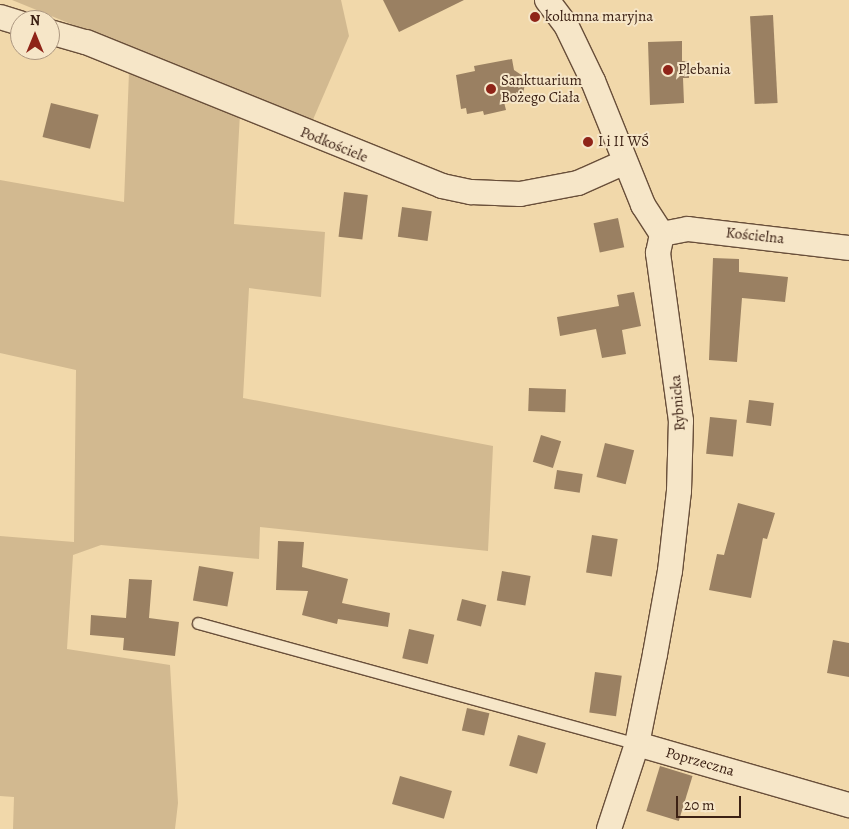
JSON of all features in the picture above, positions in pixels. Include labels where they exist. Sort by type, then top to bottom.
[{"type":"street","points":[[547,0],[566,25],[593,81],[643,205],[662,234]]},
{"type":"street","name":"Podkościele","points":[[60,35],[86,42],[442,186],[471,192],[520,194],[578,183],[625,162]]},
{"type":"street","name":"Kościelna","points":[[662,234],[688,229],[849,248]]},
{"type":"street","name":"Rybnicka","points":[[609,829],[637,744],[670,571],[679,491],[681,421],[658,253],[662,234]]},
{"type":"street","name":"Poprzeczna","points":[[637,744],[849,805]]},
{"type":"lane","points":[[198,623],[637,744]]},
{"type":"shaded area","points":[[12,0],[341,0],[349,36],[312,122],[60,20],[60,10],[37,10]]},
{"type":"shaded area","points":[[62,44],[240,113],[234,224],[325,232],[321,297],[249,288],[243,398],[493,446],[488,551],[260,527],[259,559],[101,545],[73,555],[67,649],[170,665],[178,803],[175,829],[13,829],[14,797],[0,796],[0,536],[74,542],[76,370],[0,353],[0,180],[124,202],[129,72]]},
{"type":"building","points":[[383,0],[464,0],[399,32]]},
{"type":"building","points":[[773,15],[778,103],[755,104],[750,16]]},
{"type":"building","name":"Plebania","points":[[682,41],[682,61],[688,61],[689,78],[683,78],[684,103],[650,105],[648,42]]},
{"type":"building","name":"Sanktuarium Bożego Ciała","points":[[512,59],[514,70],[526,78],[523,94],[503,98],[506,110],[484,115],[483,111],[467,114],[466,108],[461,109],[456,75],[475,71],[474,66]]},
{"type":"building","points":[[51,103],[99,115],[90,149],[43,137]]},
{"type":"building","points":[[344,192],[368,195],[362,240],[339,237]]},
{"type":"building","points":[[402,207],[432,211],[428,241],[398,237]]},
{"type":"building","points":[[618,218],[624,247],[600,253],[594,223]]},
{"type":"building","points":[[713,258],[739,259],[739,272],[788,277],[785,302],[742,298],[737,362],[709,360]]},
{"type":"building","points":[[634,292],[641,326],[622,330],[626,354],[602,358],[596,329],[560,336],[557,317],[619,306],[617,295]]},
{"type":"building","points":[[529,388],[566,389],[565,412],[528,411]]},
{"type":"building","points":[[749,400],[774,403],[771,426],[746,423]]},
{"type":"building","points":[[710,417],[737,420],[733,457],[706,454]]},
{"type":"building","points":[[541,435],[561,441],[553,468],[533,462]]},
{"type":"building","points":[[605,443],[634,450],[626,484],[597,477]]},
{"type":"building","points":[[557,470],[583,474],[580,493],[554,489]]},
{"type":"building","points":[[738,503],[775,513],[767,539],[763,538],[751,598],[709,590],[717,554],[724,555]]},
{"type":"building","points":[[592,535],[618,539],[612,577],[586,573]]},
{"type":"building","points":[[278,541],[304,542],[302,567],[348,579],[342,603],[390,613],[388,627],[338,619],[337,624],[302,615],[308,591],[276,590]]},
{"type":"building","points":[[199,566],[233,572],[227,607],[193,600]]},
{"type":"building","points":[[502,571],[531,576],[525,606],[497,601]]},
{"type":"building","points":[[129,579],[152,580],[149,618],[179,622],[175,656],[123,650],[124,638],[90,635],[91,615],[126,618]]},
{"type":"building","points":[[462,599],[486,605],[481,626],[457,620]]},
{"type":"building","points":[[409,629],[434,635],[428,664],[402,658]]},
{"type":"building","points":[[833,640],[849,643],[849,677],[827,673]]},
{"type":"building","points":[[595,672],[622,676],[616,716],[589,713]]},
{"type":"building","points":[[467,708],[489,713],[484,736],[462,730]]},
{"type":"building","points":[[518,735],[546,743],[537,774],[509,766]]},
{"type":"building","points":[[660,766],[693,776],[679,821],[646,811]]},
{"type":"building","points":[[400,776],[452,791],[444,819],[392,804]]},
{"type":"place","name":"kolumna maryjna","points":[[535,17]]},
{"type":"place","name":"Plebania","points":[[668,70]]},
{"type":"place","name":"Sanktuarium Bożego Ciała","points":[[491,89]]},
{"type":"place","name":"I i II WŚ","points":[[588,142]]}]
